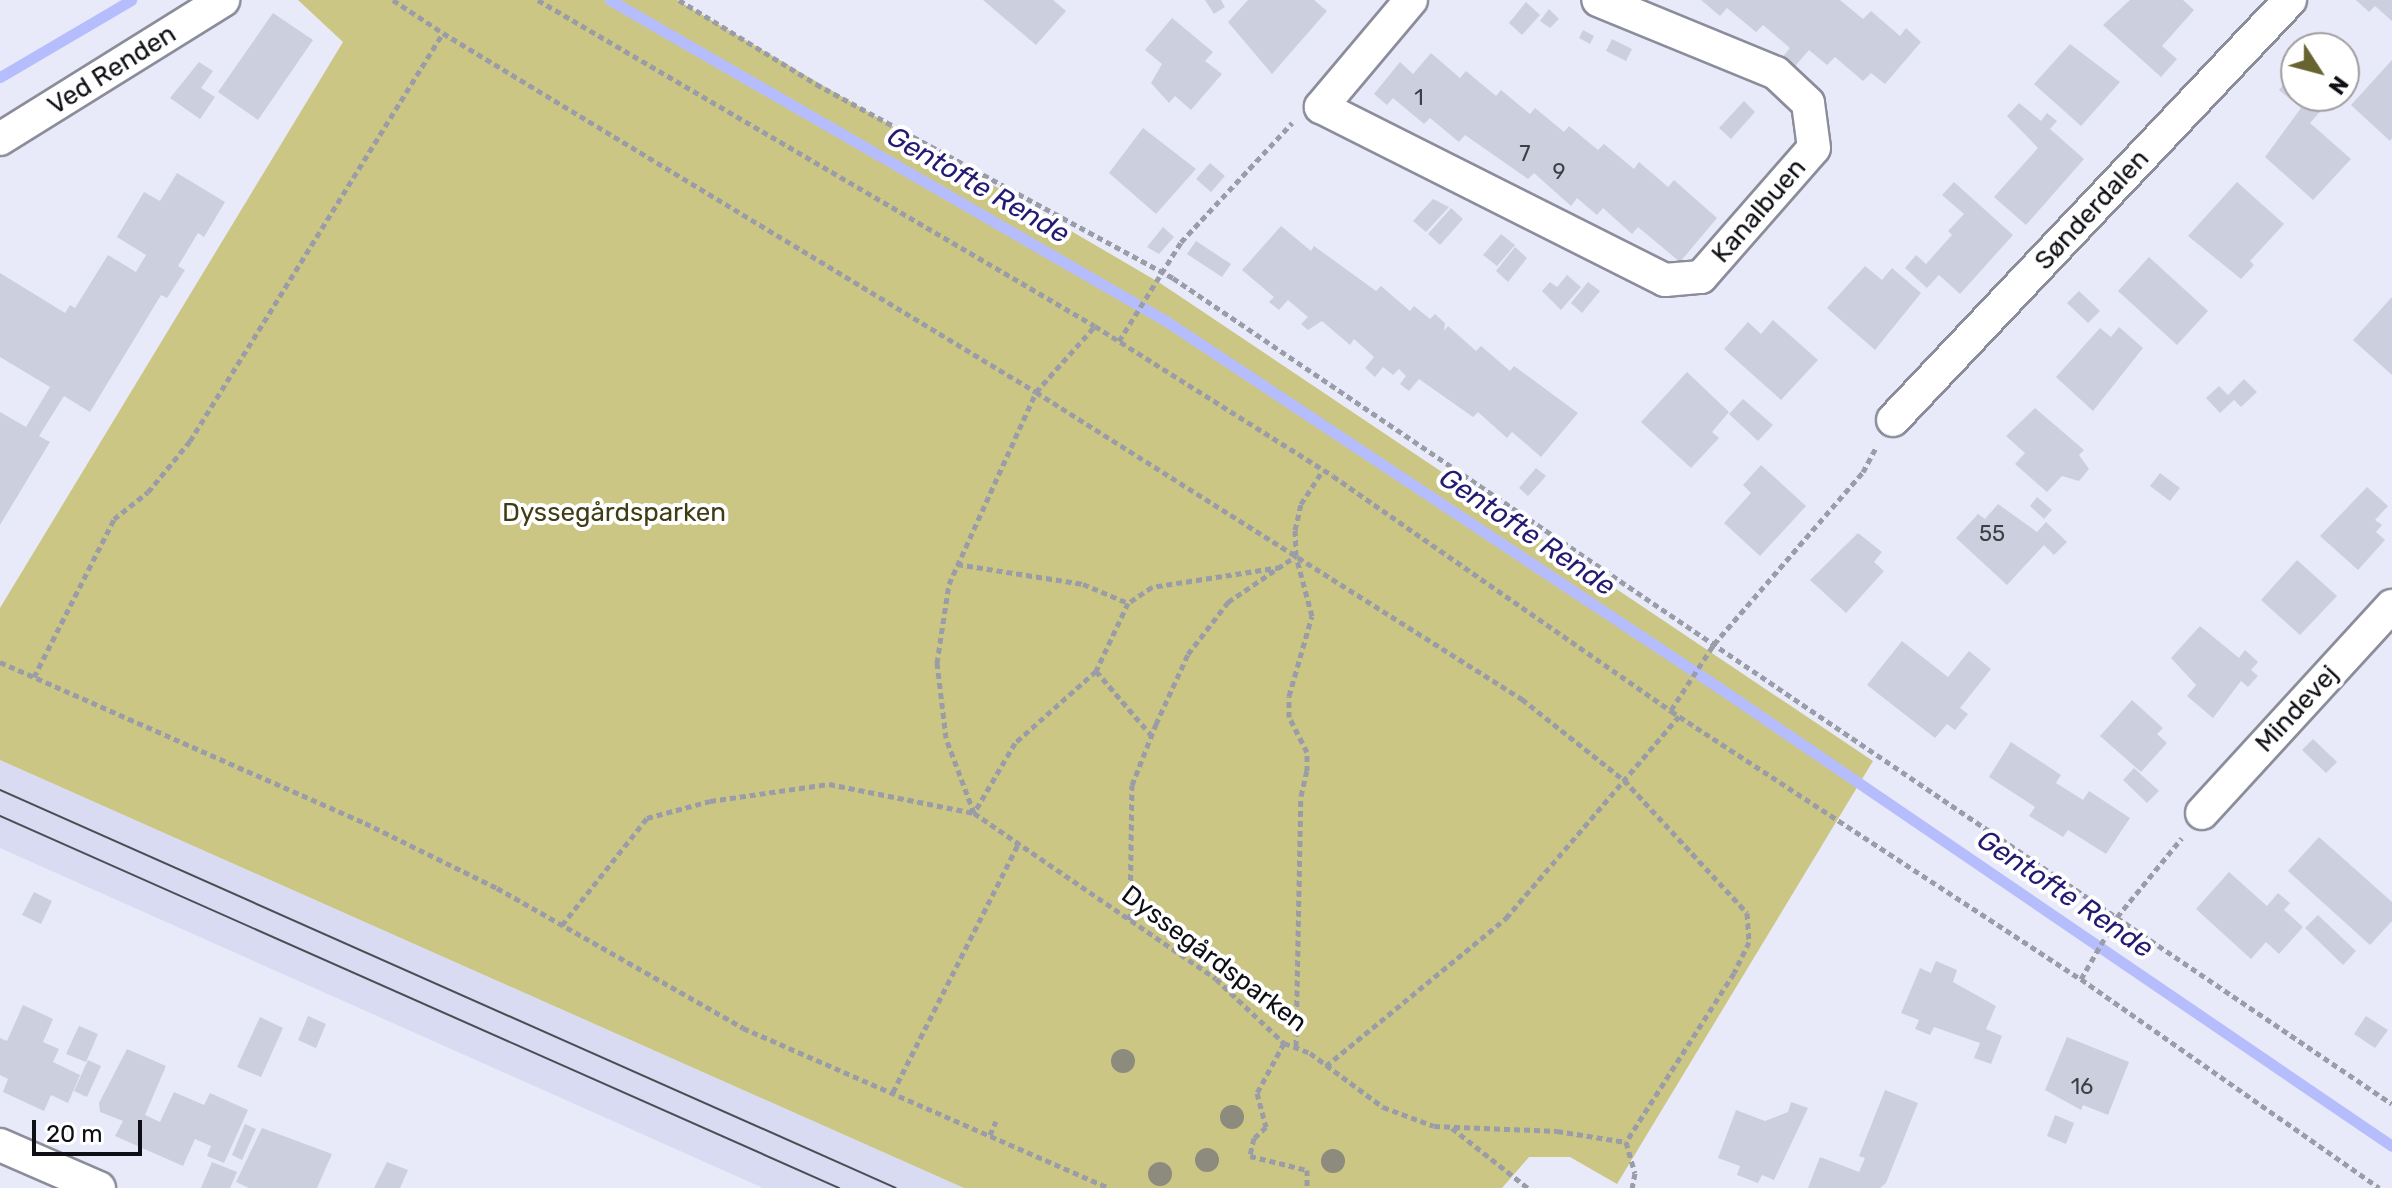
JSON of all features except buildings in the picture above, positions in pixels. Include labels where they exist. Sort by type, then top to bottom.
[{"type":"street","name":"Ved Renden","points":[[0,139],[223,0]]},
{"type":"street","points":[[1321,107],[1411,0]]},
{"type":"street","name":"Kanalbuen","points":[[1321,107],[1665,280],[1701,277],[1814,148],[1808,103],[1776,73],[1598,0]]},
{"type":"street","name":"Sønderdalen","points":[[1893,420],[2290,0]]},
{"type":"street","name":"Mindevej","points":[[2202,813],[2392,606]]},
{"type":"street","points":[[0,1145],[99,1188]]},
{"type":"path","points":[[393,0],[1036,392],[1522,699],[1624,780],[1747,913],[1749,942],[1626,1142],[1635,1173],[1632,1188]]},
{"type":"path","points":[[538,0],[1095,326],[1323,470],[1671,711],[2081,979],[2379,1188]]},
{"type":"path","points":[[679,0],[816,84],[1160,275],[1714,644],[2392,1104]]},
{"type":"path","points":[[34,677],[114,519],[148,492],[190,441],[443,33]]},
{"type":"path","points":[[1119,341],[1181,242],[1294,120],[1321,107]]},
{"type":"path","points":[[974,813],[946,738],[937,663],[949,584],[1036,392],[1095,326]]},
{"type":"path","points":[[1671,711],[1706,661],[1714,644],[1863,472],[1893,420]]},
{"type":"path","points":[[1296,1046],[1301,796],[1307,771],[1307,752],[1289,717],[1289,696],[1312,616],[1296,556],[1301,504],[1323,470]]},
{"type":"path","points":[[1130,920],[1132,785],[1188,654],[1220,612],[1296,556]]},
{"type":"path","points":[[957,564],[1083,584],[1128,603]]},
{"type":"path","points":[[974,813],[1015,743],[1096,671],[1128,603],[1152,587],[1281,567]]},
{"type":"path","points":[[0,662],[365,823],[562,925],[743,1028],[1109,1188]]},
{"type":"path","points":[[1096,671],[1152,736]]},
{"type":"path","points":[[1326,1066],[1506,918],[1679,716]]},
{"type":"path","points":[[562,925],[647,818],[698,804],[829,784],[974,813]]},
{"type":"path","name":"Dyssegårdsparken","points":[[974,813],[1216,979],[1284,1043],[1296,1046],[1383,1107],[1434,1126],[1557,1131],[1626,1142]]},
{"type":"path","points":[[2081,979],[2109,936],[2117,917],[2202,813]]},
{"type":"path","points":[[893,1092],[1019,843]]},
{"type":"path","points":[[1284,1043],[1257,1093],[1266,1127],[1254,1138],[1250,1156],[1307,1170],[1307,1188]]},
{"type":"path","points":[[990,1135],[996,1121]]},
{"type":"path","points":[[1451,1127],[1528,1188]]},
{"type":"shaded area","points":[[0,760],[964,1188],[763,1188],[0,848]]},
{"type":"green space","name":"Dyssegårdsparken","points":[[298,0],[677,0],[1160,283],[1873,761],[1617,1184],[1570,1157],[1529,1157],[1502,1188],[964,1188],[0,760],[0,608],[343,42]]},
{"type":"waterway","points":[[0,77],[131,0]]},
{"type":"waterway","name":"Gentofte Rende","points":[[610,0],[1166,321],[1718,687],[2392,1146]]},
{"type":"tram line","points":[[0,790],[896,1188]]},
{"type":"tram line","points":[[0,816],[839,1188]]}]
